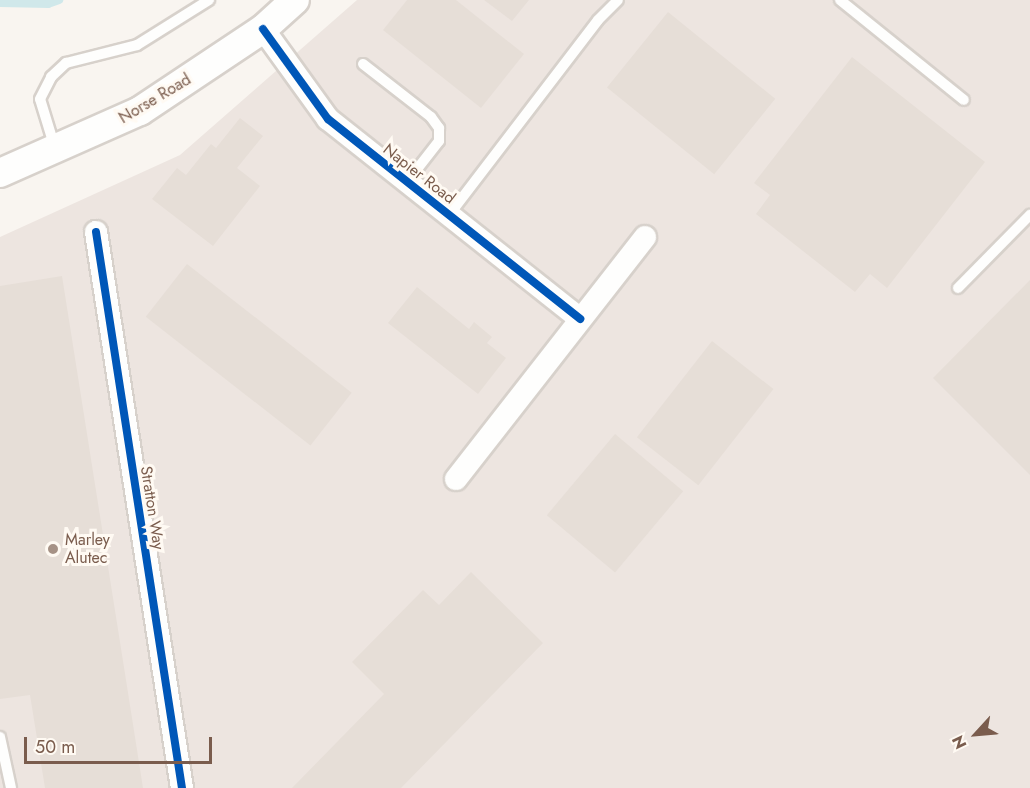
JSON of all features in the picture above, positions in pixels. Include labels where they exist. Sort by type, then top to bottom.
[{"type":"street","name":"Norse Road","points":[[0,173],[56,151],[140,111],[263,29],[295,0]]},
{"type":"street","name":"Napier Road","points":[[263,29],[328,119],[580,319]]},
{"type":"street","name":"Stratton Way","points":[[96,232],[182,788]]},
{"type":"street","points":[[456,479],[645,237]]},
{"type":"lane","points":[[56,151],[40,99],[51,77],[66,63],[137,45],[209,0]]},
{"type":"lane","points":[[449,215],[598,20],[618,0]]},
{"type":"lane","points":[[840,0],[964,100]]},
{"type":"lane","points":[[363,64],[432,117],[439,128],[439,141],[407,182]]},
{"type":"lane","points":[[958,288],[1030,214]]},
{"type":"lane","points":[[0,737],[11,788]]},
{"type":"shaded area","points":[[357,0],[1030,0],[1030,788],[0,788],[0,237],[180,155]]},
{"type":"building","points":[[407,0],[456,0],[524,54],[481,108],[383,30]]},
{"type":"building","points":[[484,0],[529,0],[512,21]]},
{"type":"building","points":[[668,12],[775,99],[714,174],[607,87]]},
{"type":"building","points":[[852,57],[985,162],[887,288],[870,274],[855,292],[756,214],[770,195],[754,183]]},
{"type":"building","points":[[240,118],[263,136],[237,168],[260,186],[213,246],[152,199],[177,168],[186,175],[211,144],[216,148]]},
{"type":"building","points":[[187,264],[352,393],[310,445],[146,317]]},
{"type":"building","name":"Marley Alutec","points":[[62,276],[143,788],[45,788],[30,695],[0,699],[0,286]]},
{"type":"building","points":[[1030,280],[1030,475],[933,378]]},
{"type":"building","points":[[417,287],[469,329],[474,322],[492,337],[487,343],[506,358],[478,394],[388,323]]},
{"type":"building","points":[[712,341],[773,389],[698,485],[637,437]]},
{"type":"building","points":[[615,434],[683,491],[615,572],[547,515]]},
{"type":"building","points":[[471,572],[543,643],[401,788],[292,788],[384,694],[352,662],[423,590],[439,605]]},
{"type":"waterway","points":[[0,3],[48,4],[59,0]]},
{"type":"cycle path","points":[[263,29],[328,119],[580,319]]},
{"type":"cycle path","points":[[96,232],[182,788]]},
{"type":"place","name":"Marley Alutec","points":[[53,549]]}]
